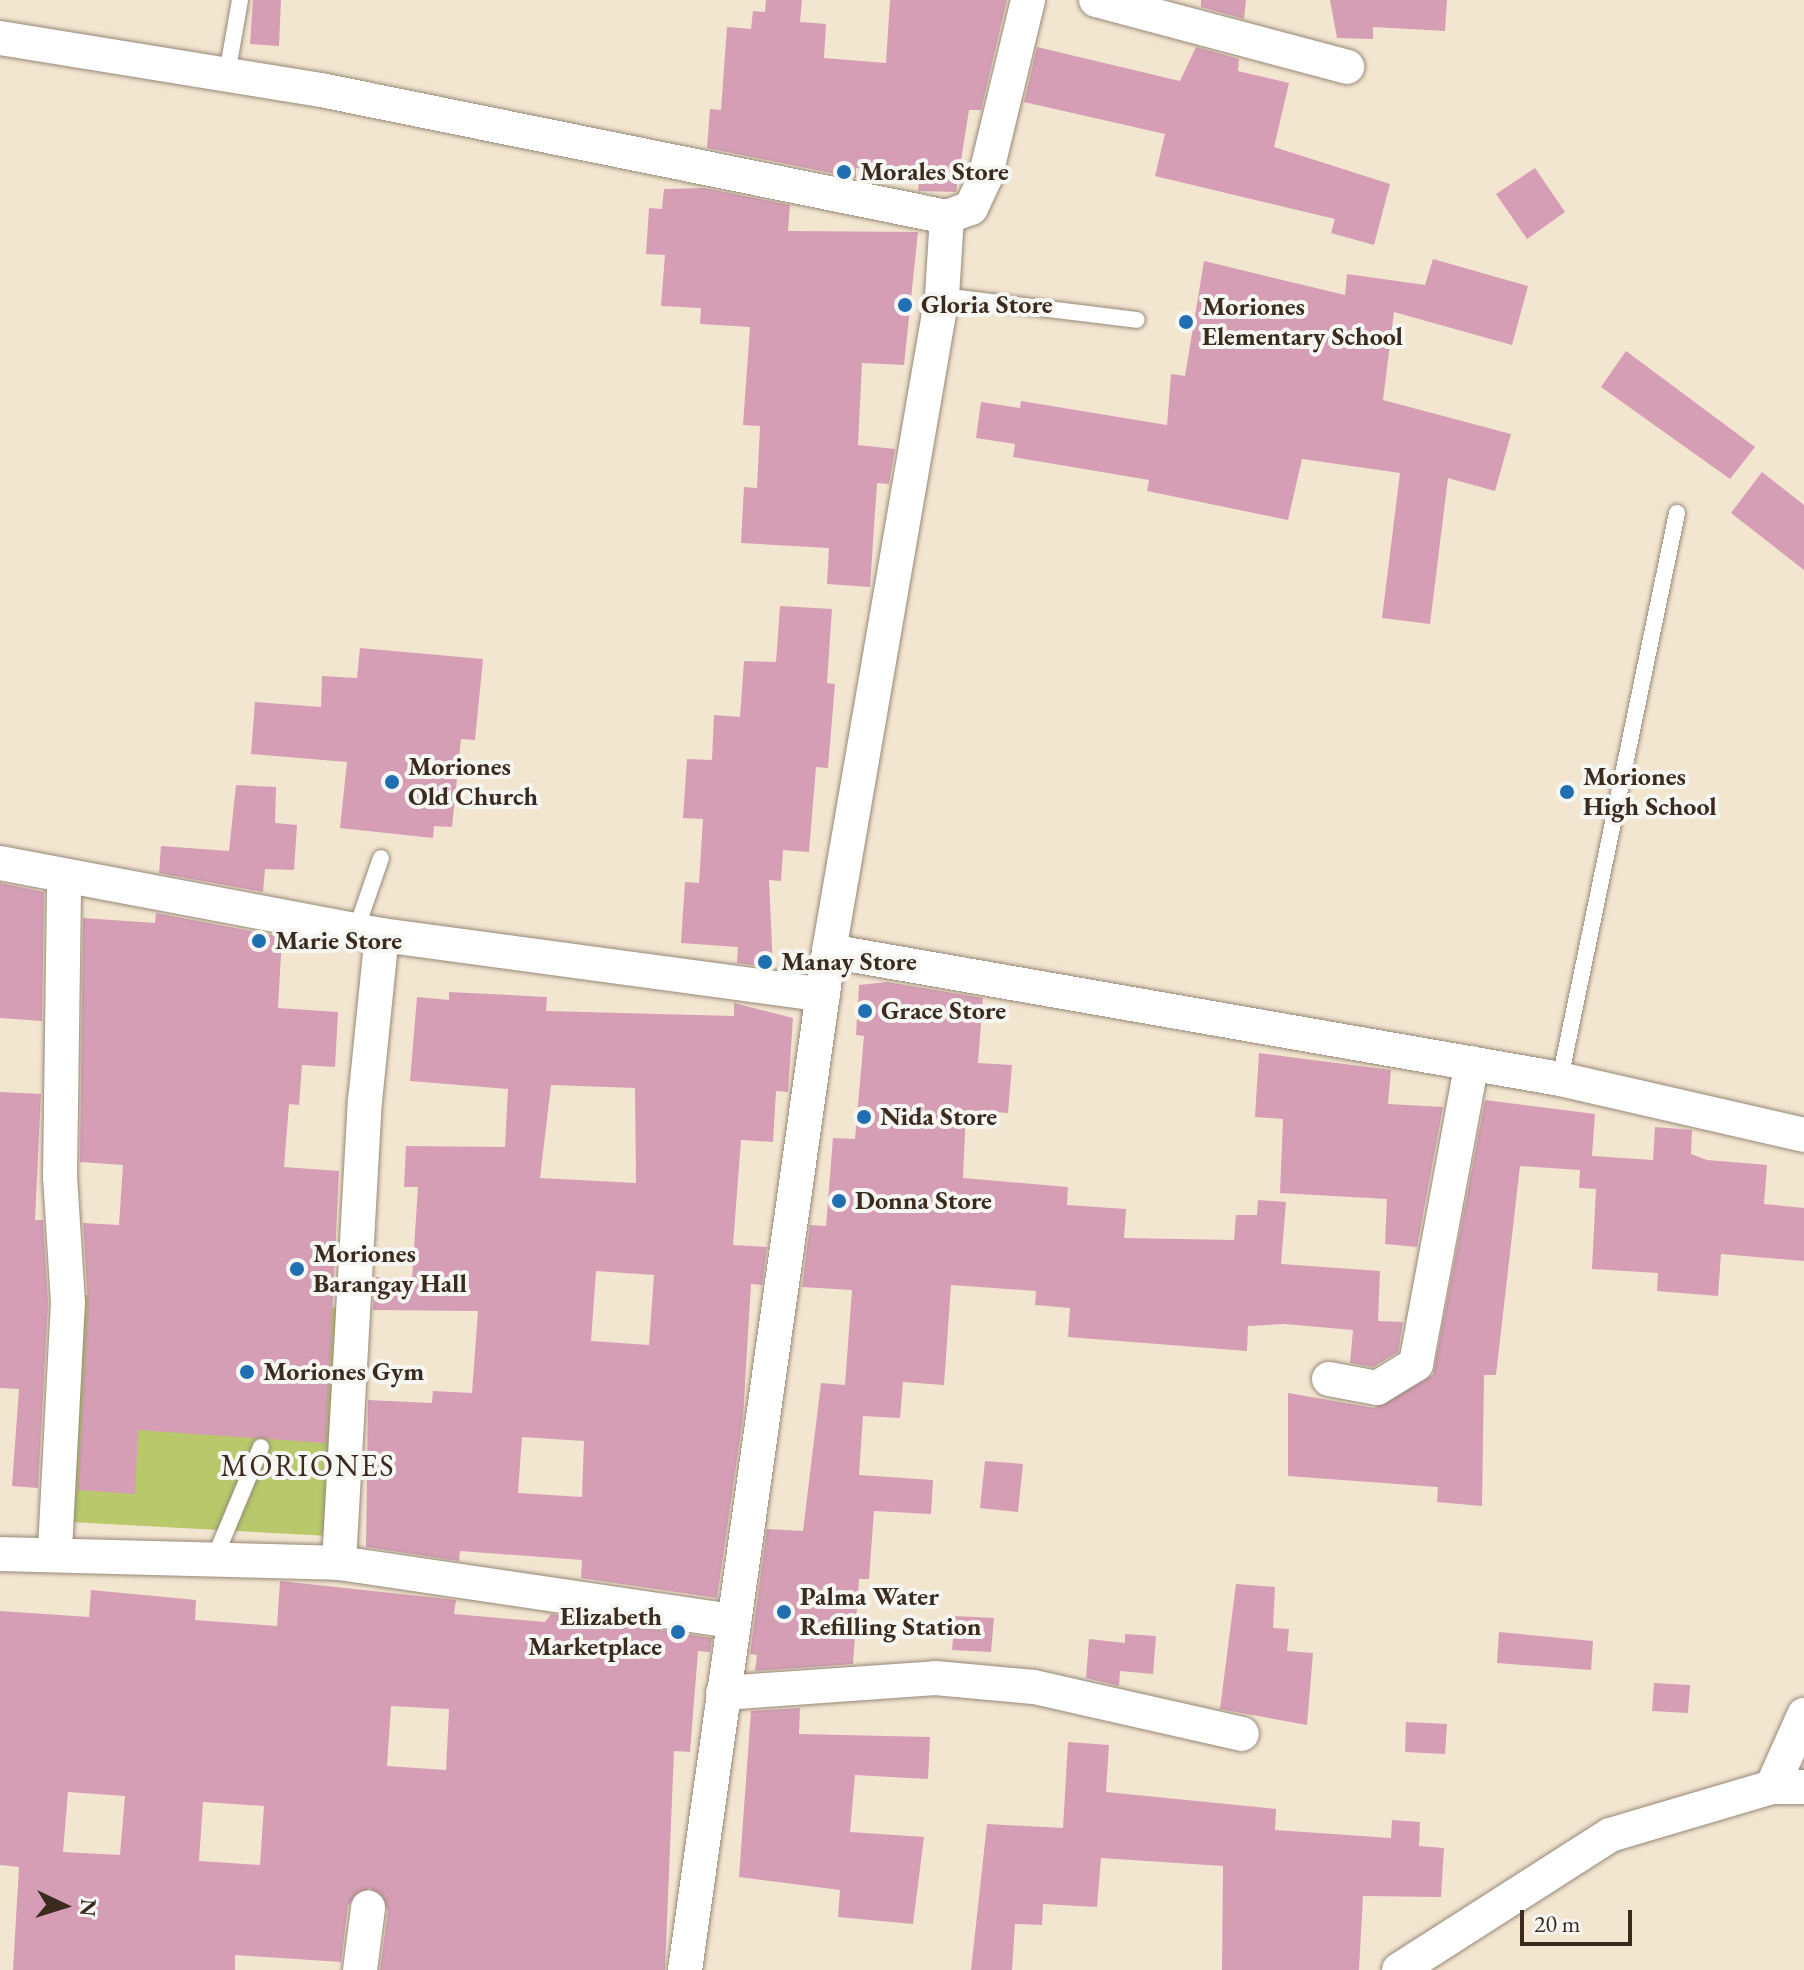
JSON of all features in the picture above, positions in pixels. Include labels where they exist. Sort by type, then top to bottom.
[{"type":"street","points":[[0,38],[227,74],[947,217],[971,208],[985,178],[1028,0]]},
{"type":"street","points":[[1096,0],[1347,67]]},
{"type":"street","points":[[685,1970],[829,951],[942,296],[947,217]]},
{"type":"street","points":[[0,863],[369,933],[823,995]]},
{"type":"street","points":[[55,1550],[68,1303],[60,1177],[64,876]]},
{"type":"street","points":[[339,1563],[364,1115],[369,933]]},
{"type":"street","points":[[829,951],[1560,1079],[1804,1135]]},
{"type":"street","points":[[1329,1379],[1377,1388],[1416,1364],[1472,1063]]},
{"type":"street","points":[[0,1554],[55,1550],[339,1563],[733,1621]]},
{"type":"street","points":[[723,1693],[935,1678],[1034,1687],[1242,1734]]},
{"type":"street","points":[[1399,1970],[1610,1835],[1788,1787],[1804,1715]]},
{"type":"street","points":[[360,1970],[368,1908]]},
{"type":"lane","points":[[227,74],[240,0]]},
{"type":"lane","points":[[942,296],[1137,320]]},
{"type":"lane","points":[[1560,1079],[1677,513]]},
{"type":"lane","points":[[369,933],[381,858]]},
{"type":"lane","points":[[215,1557],[261,1447]]},
{"type":"green space","points":[[84,1295],[344,1308],[328,1536],[71,1522]]},
{"type":"building","points":[[253,0],[281,0],[279,46],[250,44]]},
{"type":"building","points":[[766,0],[802,0],[800,22],[826,24],[824,58],[886,63],[890,0],[1007,0],[981,110],[969,110],[956,192],[918,191],[920,173],[856,168],[856,178],[707,148],[710,109],[721,110],[727,27],[751,29],[753,11],[765,12]]},
{"type":"building","points":[[1201,0],[1246,0],[1244,19],[1201,7]]},
{"type":"building","points":[[1330,0],[1447,0],[1445,31],[1373,27],[1373,39],[1337,38]]},
{"type":"building","points":[[1037,47],[1180,81],[1196,47],[1239,59],[1238,71],[1289,83],[1274,147],[1390,184],[1374,245],[1331,233],[1335,219],[1155,176],[1165,134],[1024,102]]},
{"type":"building","points":[[1535,168],[1565,212],[1527,239],[1496,194]]},
{"type":"building","points":[[704,188],[790,205],[788,231],[918,232],[904,365],[862,363],[858,445],[895,449],[889,484],[877,483],[870,587],[827,584],[829,548],[741,543],[744,487],[757,488],[760,426],[743,425],[750,327],[700,324],[701,308],[661,306],[665,255],[646,254],[649,208],[662,209],[664,189]]},
{"type":"building","points":[[1433,259],[1528,286],[1512,345],[1394,312],[1383,400],[1511,434],[1495,491],[1448,478],[1430,624],[1382,618],[1400,473],[1302,459],[1288,520],[1147,491],[1149,480],[1013,457],[1015,444],[976,438],[981,402],[1020,408],[1021,401],[1167,425],[1171,374],[1185,376],[1204,261],[1345,295],[1347,274],[1425,285]]},
{"type":"building","points":[[1626,351],[1755,447],[1730,479],[1601,387]]},
{"type":"building","points":[[1762,472],[1804,505],[1804,570],[1731,513]]},
{"type":"building","points":[[780,606],[832,609],[827,683],[835,684],[828,768],[816,767],[809,852],[783,850],[781,881],[769,880],[773,968],[737,963],[738,947],[681,943],[685,882],[699,883],[703,819],[683,818],[687,759],[712,760],[714,715],[740,717],[744,661],[776,662]]},
{"type":"building","points":[[360,648],[483,659],[475,740],[461,739],[452,827],[434,826],[433,838],[340,828],[347,762],[251,754],[255,702],[321,707],[322,676],[357,678]]},
{"type":"building","points":[[236,785],[276,787],[275,823],[297,825],[294,870],[265,869],[263,892],[159,873],[161,846],[229,851]]},
{"type":"building","points":[[0,883],[44,892],[42,1021],[0,1018]]},
{"type":"building","points":[[156,913],[282,937],[278,1008],[338,1012],[335,1067],[302,1065],[299,1105],[289,1104],[284,1167],[339,1171],[326,1443],[138,1430],[135,1494],[78,1490],[88,1304],[83,1223],[119,1225],[123,1165],[80,1162],[83,918],[155,923]]},
{"type":"building","points":[[887,982],[983,998],[978,1063],[1012,1065],[1008,1113],[966,1110],[963,1178],[1068,1187],[1067,1205],[1126,1209],[1124,1238],[1234,1240],[1236,1215],[1257,1215],[1258,1200],[1286,1202],[1281,1264],[1380,1271],[1378,1321],[1403,1322],[1398,1352],[1373,1367],[1350,1363],[1353,1330],[1285,1324],[1248,1326],[1247,1351],[1068,1337],[1070,1308],[1035,1305],[1036,1291],[951,1285],[944,1385],[903,1382],[900,1418],[863,1416],[859,1475],[933,1480],[931,1514],[874,1511],[869,1579],[859,1579],[853,1664],[755,1671],[757,1655],[750,1654],[767,1529],[803,1531],[821,1383],[845,1385],[852,1290],[802,1287],[810,1225],[826,1226],[833,1138],[855,1139],[864,1036],[856,1035],[859,985]]},
{"type":"building","points":[[449,992],[547,997],[546,1011],[734,1016],[734,1003],[793,1018],[788,1092],[776,1091],[773,1142],[741,1140],[733,1245],[767,1247],[762,1285],[751,1284],[743,1417],[717,1598],[581,1578],[582,1560],[460,1551],[459,1561],[366,1547],[368,1400],[432,1403],[433,1391],[472,1393],[478,1311],[373,1310],[375,1277],[412,1279],[418,1187],[404,1187],[406,1146],[505,1147],[508,1089],[410,1081],[417,997],[449,1000]],"holes":[[[551,1085],[635,1088],[636,1183],[540,1178]],[[596,1271],[654,1275],[649,1345],[591,1341]],[[522,1437],[584,1441],[582,1497],[518,1493]]]},
{"type":"building","points":[[1259,1053],[1391,1070],[1388,1104],[1443,1107],[1417,1247],[1385,1244],[1387,1199],[1280,1193],[1283,1119],[1255,1117]]},
{"type":"building","points":[[0,1092],[41,1094],[35,1220],[43,1220],[48,1303],[38,1488],[12,1486],[19,1389],[0,1388]]},
{"type":"building","points":[[1485,1100],[1595,1114],[1592,1156],[1653,1160],[1655,1127],[1692,1130],[1691,1154],[1707,1160],[1767,1165],[1764,1204],[1804,1208],[1804,1261],[1721,1254],[1718,1296],[1657,1291],[1658,1273],[1592,1269],[1596,1189],[1579,1188],[1580,1170],[1520,1166],[1496,1375],[1484,1375],[1482,1506],[1437,1502],[1438,1487],[1288,1476],[1288,1393],[1374,1408],[1433,1375]]},
{"type":"building","points":[[985,1461],[1023,1464],[1018,1512],[980,1508]]},
{"type":"building","points":[[280,1581],[456,1600],[454,1614],[545,1622],[551,1614],[712,1638],[710,1652],[698,1651],[690,1752],[674,1751],[665,1970],[380,1970],[388,1910],[370,1888],[348,1905],[341,1962],[235,1955],[235,1970],[13,1970],[19,1867],[0,1865],[0,1611],[89,1617],[91,1590],[196,1600],[195,1620],[277,1626]],"holes":[[[391,1706],[449,1709],[446,1770],[387,1766]],[[68,1792],[125,1796],[120,1855],[63,1852]],[[203,1802],[264,1806],[260,1865],[199,1861]]]},
{"type":"building","points":[[1236,1584],[1275,1587],[1273,1628],[1289,1629],[1287,1651],[1313,1653],[1307,1725],[1220,1709]]},
{"type":"building","points":[[955,1616],[994,1618],[991,1652],[952,1650]]},
{"type":"building","points":[[1499,1632],[1593,1641],[1591,1670],[1497,1663]]},
{"type":"building","points":[[1125,1634],[1156,1636],[1153,1674],[1120,1671],[1119,1686],[1086,1678],[1089,1639],[1125,1643]]},
{"type":"building","points":[[1654,1683],[1690,1685],[1688,1713],[1652,1711]]},
{"type":"building","points":[[800,1708],[799,1734],[930,1737],[928,1779],[855,1775],[850,1832],[924,1837],[913,1924],[838,1917],[840,1890],[739,1877],[751,1711]]},
{"type":"building","points":[[1406,1722],[1447,1724],[1445,1754],[1405,1752]]},
{"type":"building","points":[[1068,1742],[1109,1745],[1106,1792],[1276,1809],[1275,1830],[1391,1838],[1392,1820],[1420,1822],[1419,1846],[1444,1848],[1441,1897],[1363,1896],[1359,1970],[1222,1970],[1223,1866],[1101,1858],[1097,1907],[1043,1904],[1042,1925],[1015,1924],[1012,1970],[971,1970],[987,1824],[1063,1828]]},
{"type":"place","name":"Morales Store","points":[[844,172]]},
{"type":"place","name":"Gloria Store","points":[[905,305]]},
{"type":"place","name":"Moriones Elementary School","points":[[1186,322]]},
{"type":"place","name":"Moriones Old Church","points":[[392,782]]},
{"type":"place","name":"Moriones High School","points":[[1567,792]]},
{"type":"place","name":"Marie Store","points":[[259,941]]},
{"type":"place","name":"Manay Store","points":[[765,962]]},
{"type":"place","name":"Grace Store","points":[[865,1011]]},
{"type":"place","name":"Nida Store","points":[[864,1117]]},
{"type":"place","name":"Donna Store","points":[[839,1201]]},
{"type":"place","name":"Moriones Barangay Hall","points":[[297,1269]]},
{"type":"place","name":"Moriones Gym","points":[[247,1372]]},
{"type":"place","name":"Palma Water Refilling Station","points":[[784,1612]]},
{"type":"place","name":"Elizabeth Marketplace","points":[[678,1632]]},
{"type":"district","name":"MORIONES","points":[[308,1466]]}]
